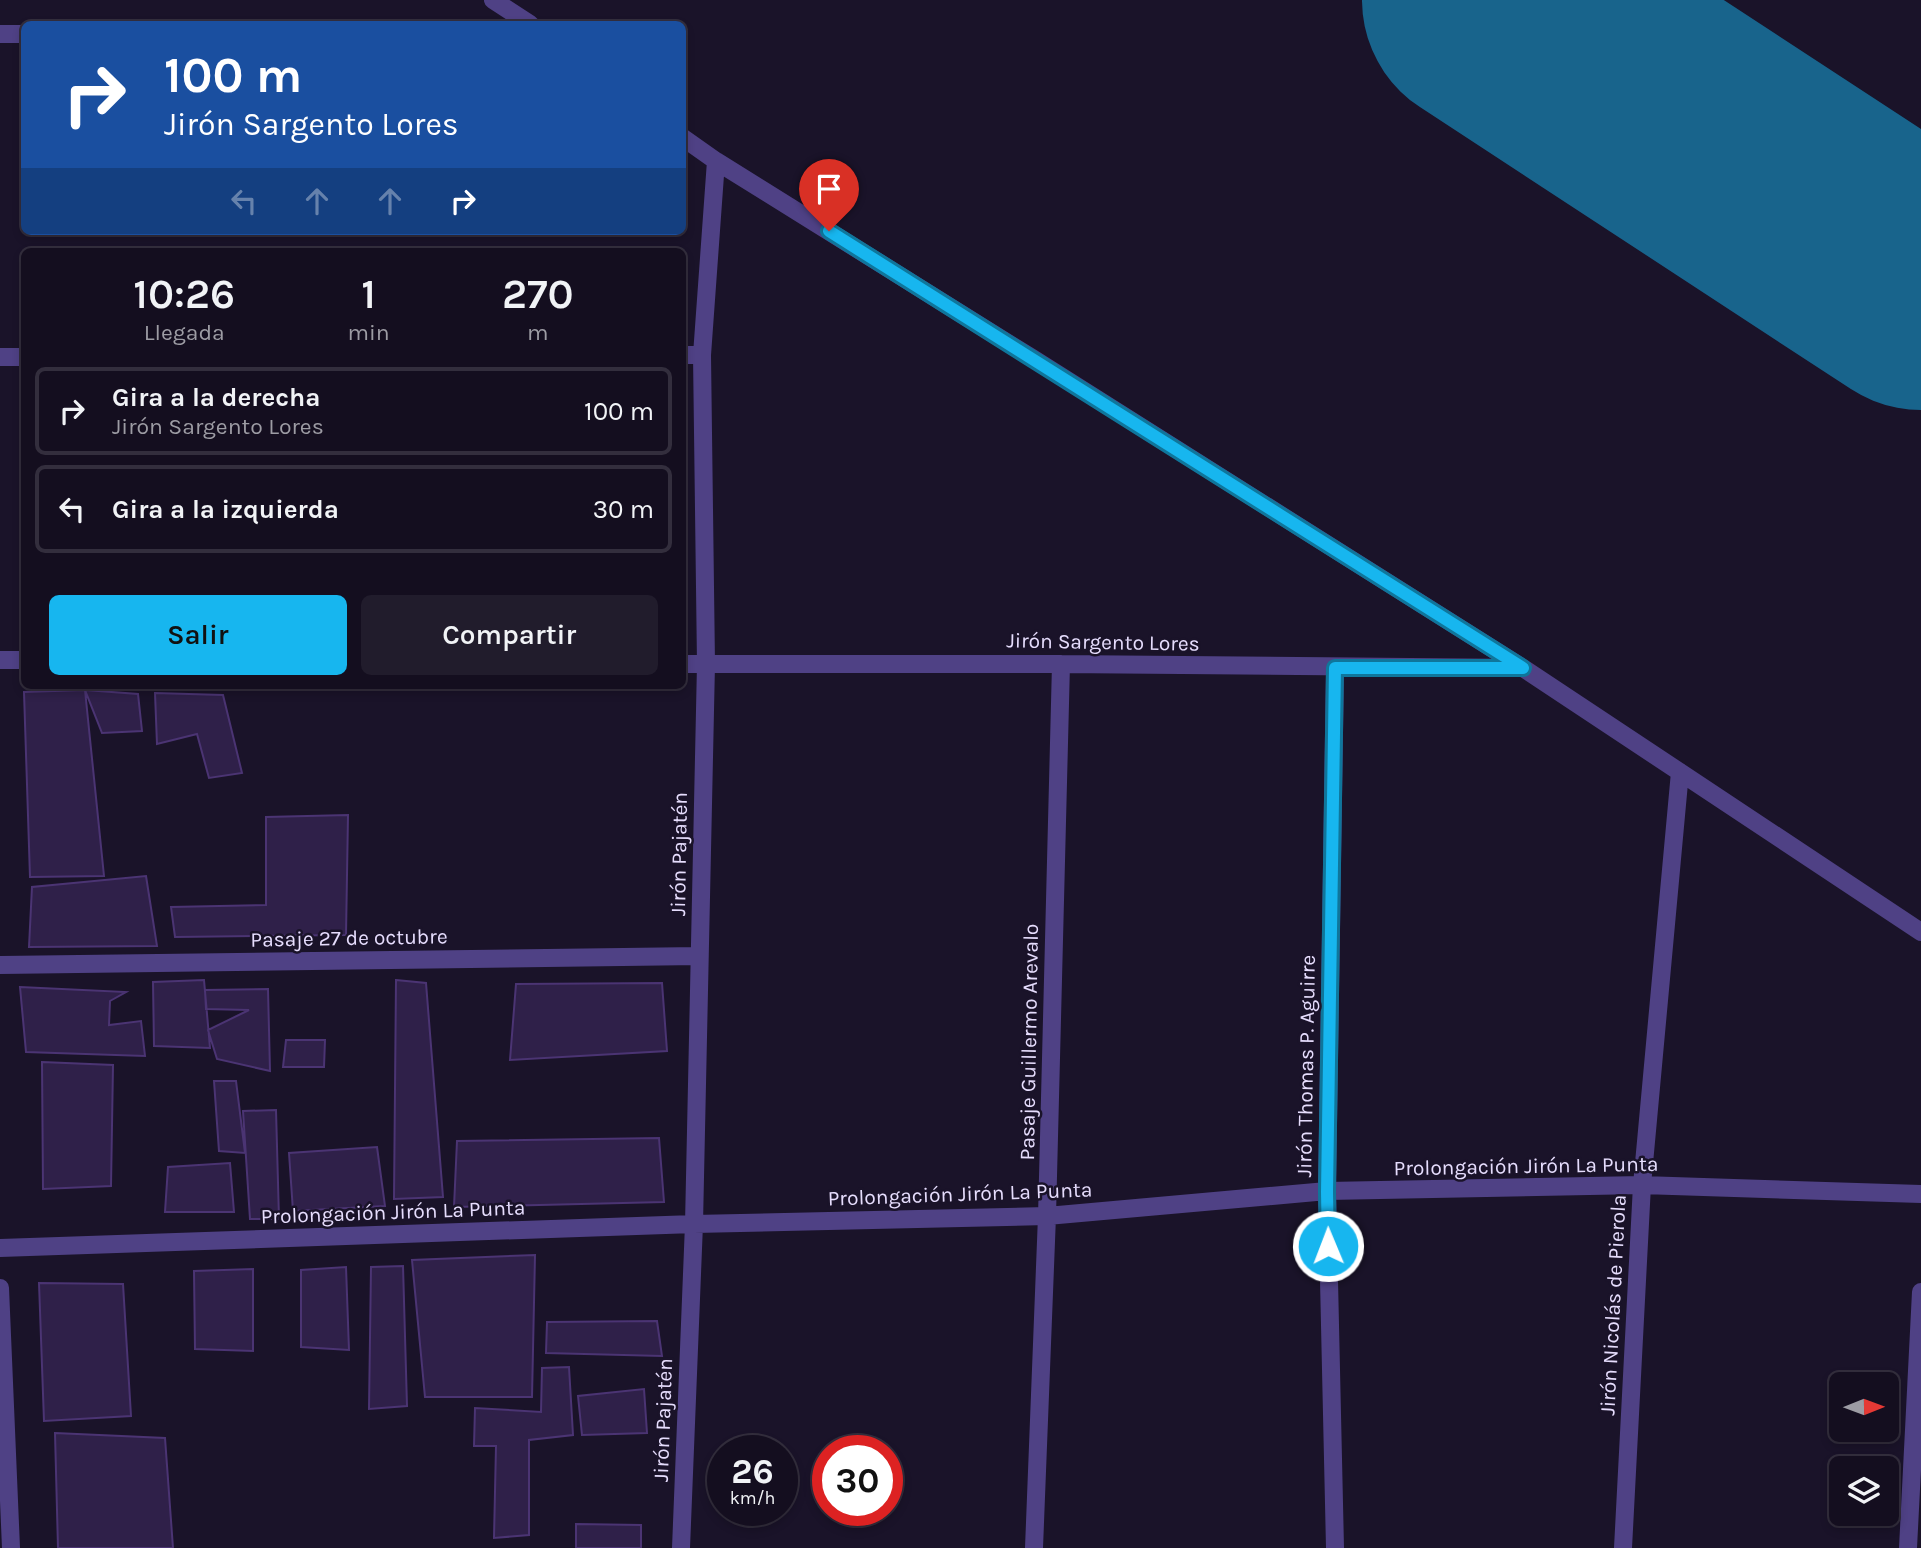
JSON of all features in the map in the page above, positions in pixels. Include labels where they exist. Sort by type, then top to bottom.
[{"type":"street","points":[[493,0],[525,21]]},
{"type":"street","points":[[0,34],[21,34]]},
{"type":"street","points":[[686,140],[1523,668],[1921,932]]},
{"type":"street","name":"Jirón Pajatén","points":[[681,1548],[694,1224],[706,664],[702,355],[716,161]]},
{"type":"street","points":[[686,355],[702,355]]},
{"type":"street","points":[[0,357],[21,357]]},
{"type":"street","points":[[0,660],[21,660]]},
{"type":"street","name":"Jirón Sargento Lores","points":[[686,664],[1523,668]]},
{"type":"street","name":"Pasaje Guillermo Arevalo","points":[[1034,1548],[1047,1216],[1061,664]]},
{"type":"street","name":"Jirón Thomas P. Aguirre","points":[[1335,668],[1327,1192],[1335,1548]]},
{"type":"street","name":"Jirón Nicolás de Pierola","points":[[1623,1548],[1642,1185],[1680,772]]},
{"type":"street","name":"Pasaje 27 de octubre","points":[[0,965],[699,956]]},
{"type":"street","name":"Prolongación Jirón La Punta","points":[[0,1248],[694,1224],[1047,1216],[1327,1192],[1642,1185],[1921,1194]]},
{"type":"street","points":[[0,1288],[11,1548]]},
{"type":"street","points":[[1908,1548],[1921,1292]]},
{"type":"building","points":[[85,690],[104,876],[30,877],[24,692]]},
{"type":"building","points":[[85,690],[138,694],[142,731],[102,733]]},
{"type":"building","points":[[155,693],[223,695],[242,773],[209,778],[197,734],[157,744]]},
{"type":"building","points":[[348,815],[346,935],[175,937],[171,907],[266,905],[266,817]]},
{"type":"building","points":[[146,876],[157,946],[29,947],[32,887]]},
{"type":"building","points":[[204,980],[210,1048],[154,1046],[153,982]]},
{"type":"building","points":[[396,980],[426,983],[443,1197],[394,1199]]},
{"type":"building","points":[[662,983],[667,1051],[510,1060],[516,984]]},
{"type":"building","points":[[20,987],[126,992],[110,1001],[109,1025],[141,1021],[145,1056],[26,1052]]},
{"type":"building","points":[[268,989],[270,1071],[217,1059],[208,1030],[249,1010],[206,1009],[205,990]]},
{"type":"building","points":[[286,1040],[325,1040],[324,1067],[283,1067]]},
{"type":"building","points":[[42,1062],[113,1065],[111,1186],[43,1189]]},
{"type":"building","points":[[214,1081],[236,1081],[245,1153],[219,1151]]},
{"type":"building","points":[[276,1110],[279,1219],[250,1219],[243,1111]]},
{"type":"building","points":[[659,1138],[664,1202],[454,1207],[457,1141]]},
{"type":"building","points":[[377,1147],[385,1206],[293,1211],[289,1153]]},
{"type":"building","points":[[230,1163],[234,1212],[165,1212],[168,1167]]},
{"type":"building","points":[[535,1255],[532,1397],[425,1397],[412,1260]]},
{"type":"building","points":[[403,1266],[407,1406],[369,1409],[371,1267]]},
{"type":"building","points":[[346,1267],[349,1350],[301,1347],[301,1270]]},
{"type":"building","points":[[253,1269],[253,1351],[195,1349],[194,1271]]},
{"type":"building","points":[[39,1283],[123,1284],[131,1416],[44,1421]]},
{"type":"building","points":[[657,1321],[662,1356],[546,1353],[547,1322]]},
{"type":"building","points":[[569,1367],[573,1435],[529,1440],[529,1535],[494,1538],[496,1446],[474,1446],[475,1408],[541,1412],[542,1368]]},
{"type":"building","points":[[644,1389],[647,1433],[582,1435],[578,1396]]},
{"type":"building","points":[[55,1433],[165,1438],[173,1548],[58,1548]]},
{"type":"building","points":[[576,1524],[641,1525],[641,1548],[576,1548]]},
{"type":"runway","points":[[1490,0],[1921,282]]},
{"type":"route","points":[[829,231],[1523,668],[1335,668],[1328,1246]]}]
